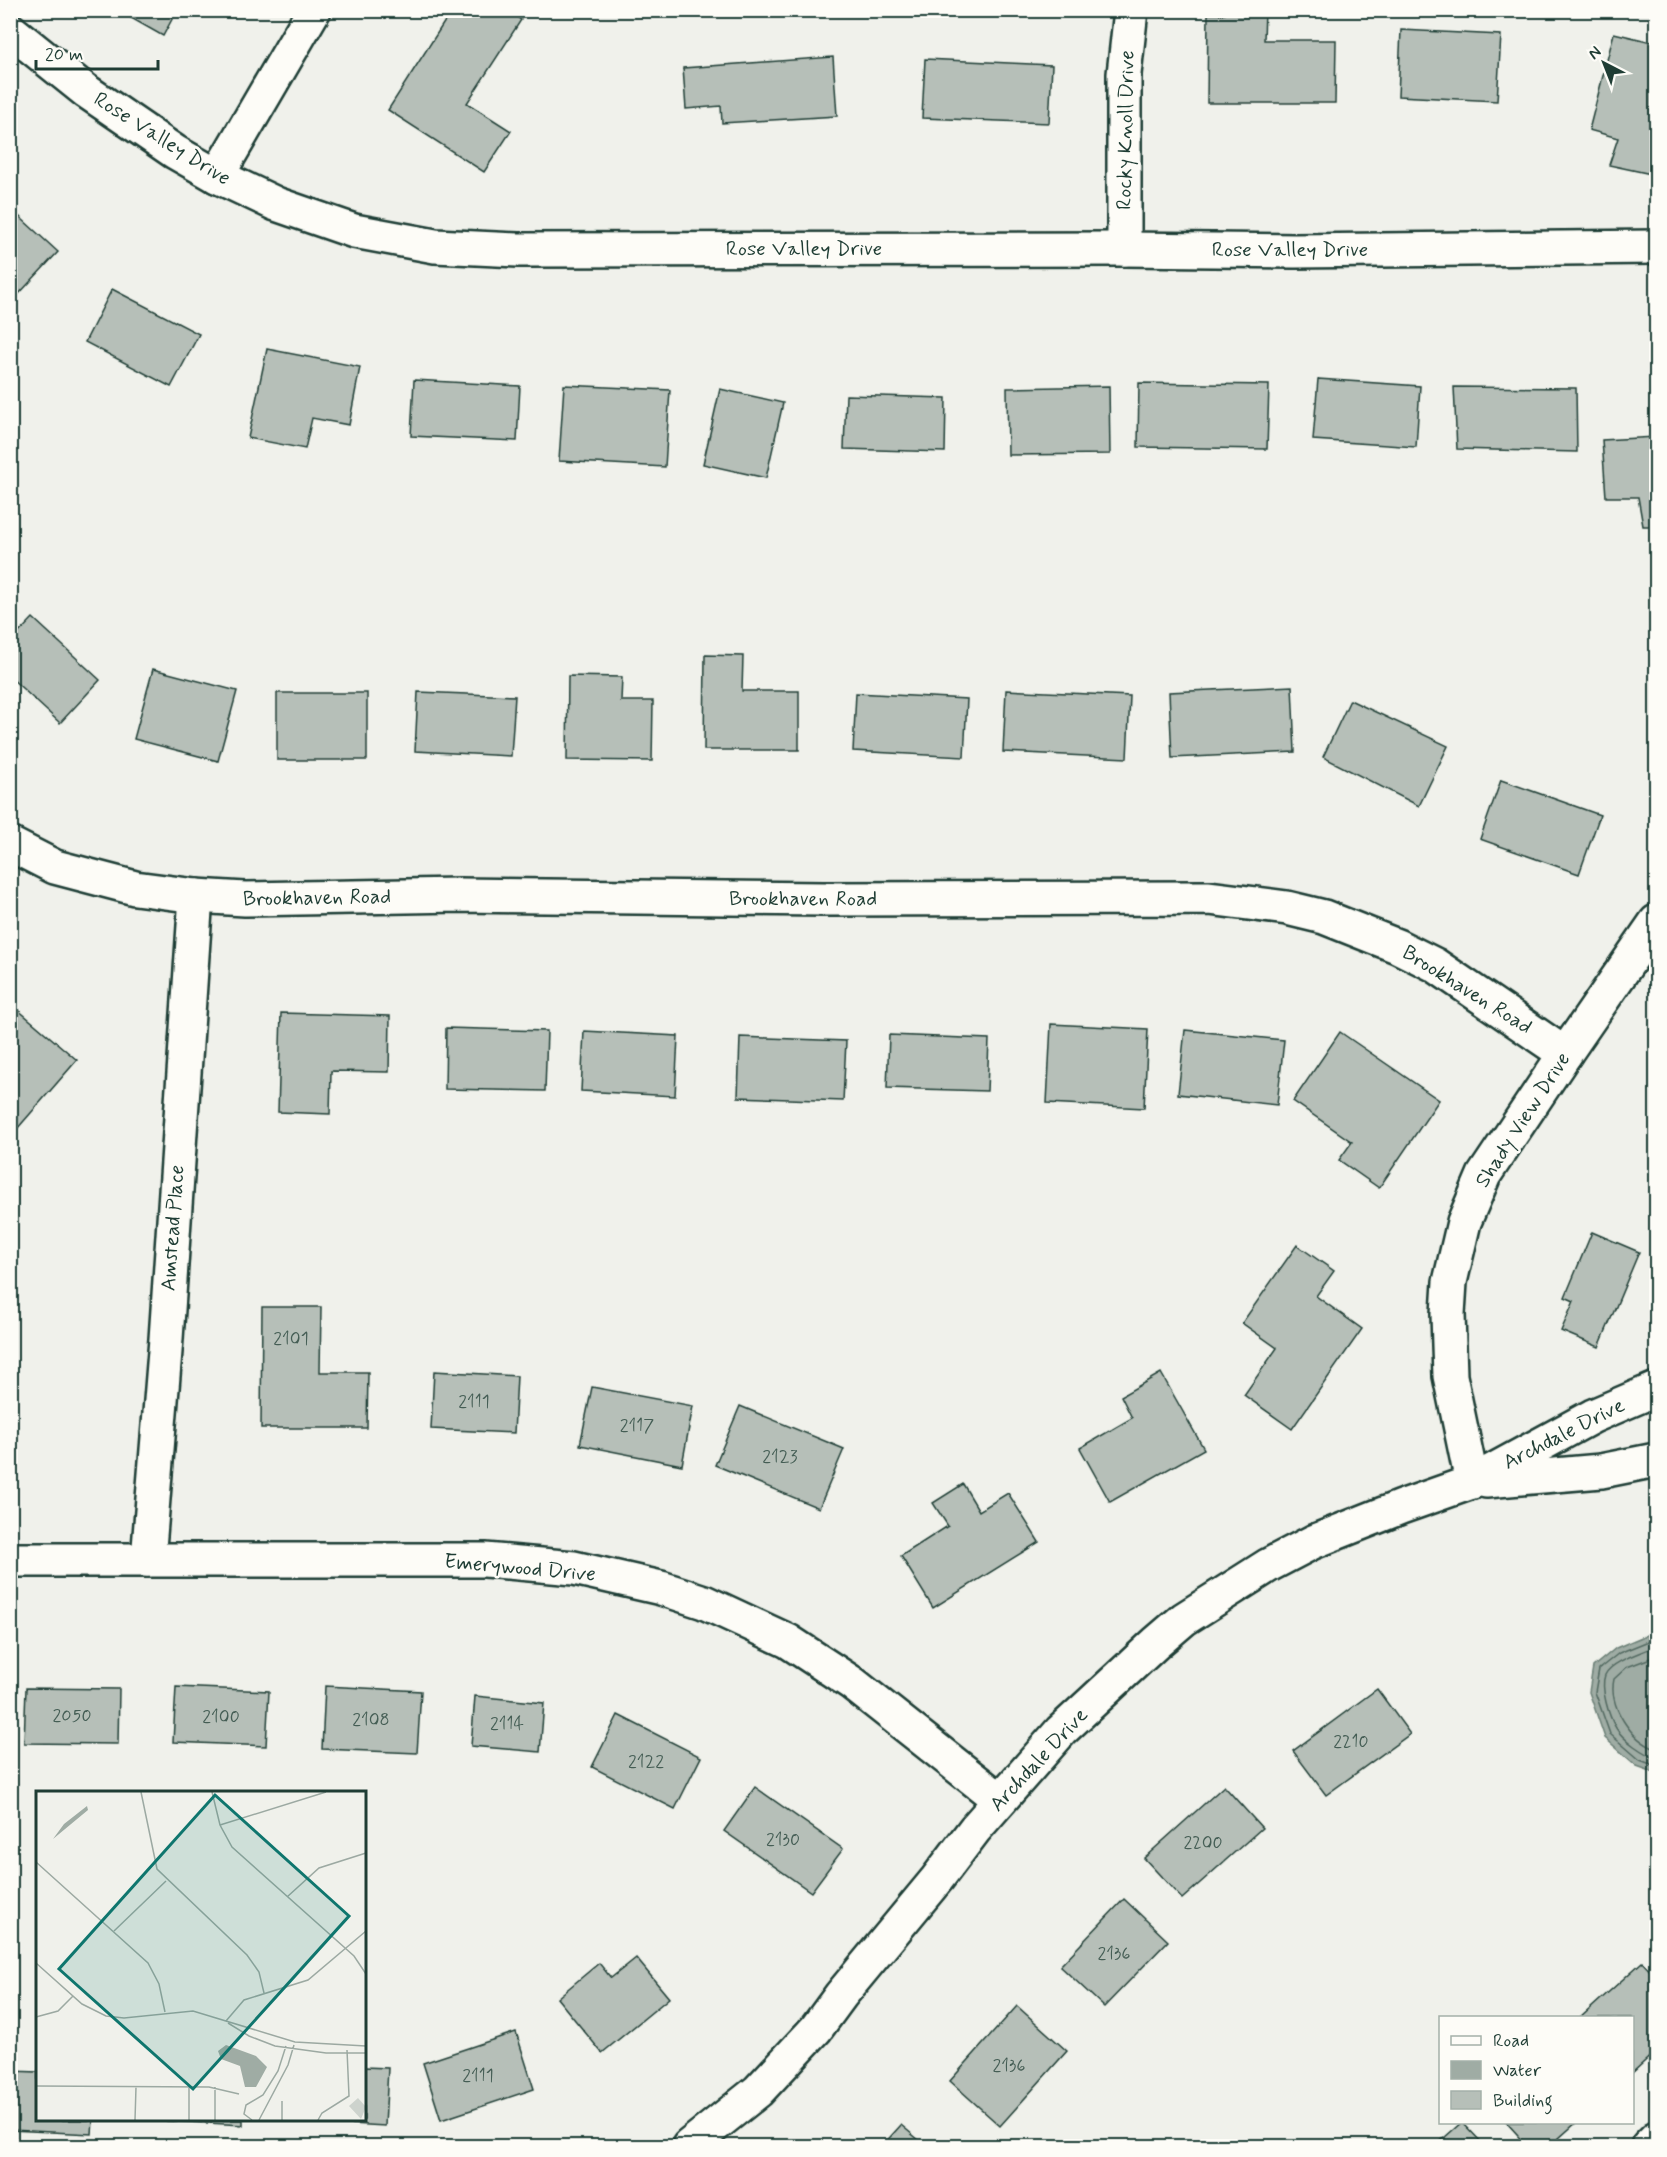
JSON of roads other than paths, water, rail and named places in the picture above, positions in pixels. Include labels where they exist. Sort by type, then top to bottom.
[{"type":"street","points":[[217,176],[314,10]]},
{"type":"street","name":"Rocky Knoll Drive","points":[[1124,249],[1124,74],[1131,10]]},
{"type":"street","name":"Rose Valley Drive","points":[[10,30],[86,92],[175,152],[217,176],[276,204],[354,231],[435,246],[518,250],[1295,251],[1656,247]]},
{"type":"street","name":"Brookhaven Road","points":[[10,844],[55,867],[135,888],[196,896],[245,899],[459,895],[824,899],[1209,898],[1287,908],[1315,915],[1397,946],[1435,965],[1565,1054]]},
{"type":"street","name":"Amstead Place","points":[[148,1560],[167,1327],[196,896]]},
{"type":"street","name":"Shady View Drive","points":[[1472,1482],[1450,1376],[1448,1314],[1450,1282],[1464,1222],[1484,1175],[1656,922]]},
{"type":"street","name":"Archdale Drive","points":[[689,2146],[758,2091],[816,2029],[1000,1800],[1061,1731],[1184,1619],[1269,1565],[1313,1542],[1472,1482],[1593,1416],[1656,1389]]},
{"type":"street","name":"Archdale Drive","points":[[1472,1482],[1601,1471],[1656,1460]]},
{"type":"street","name":"Emerywood Drive","points":[[10,1560],[485,1560],[574,1568],[661,1588],[704,1602],[788,1641],[852,1683],[1000,1800]]},
{"type":"street","points":[[1648,2146],[1656,2138]]},
{"type":"water","points":[[1656,1631],[1656,1773],[1637,1766],[1605,1738],[1589,1692],[1593,1667],[1616,1648]]}]
